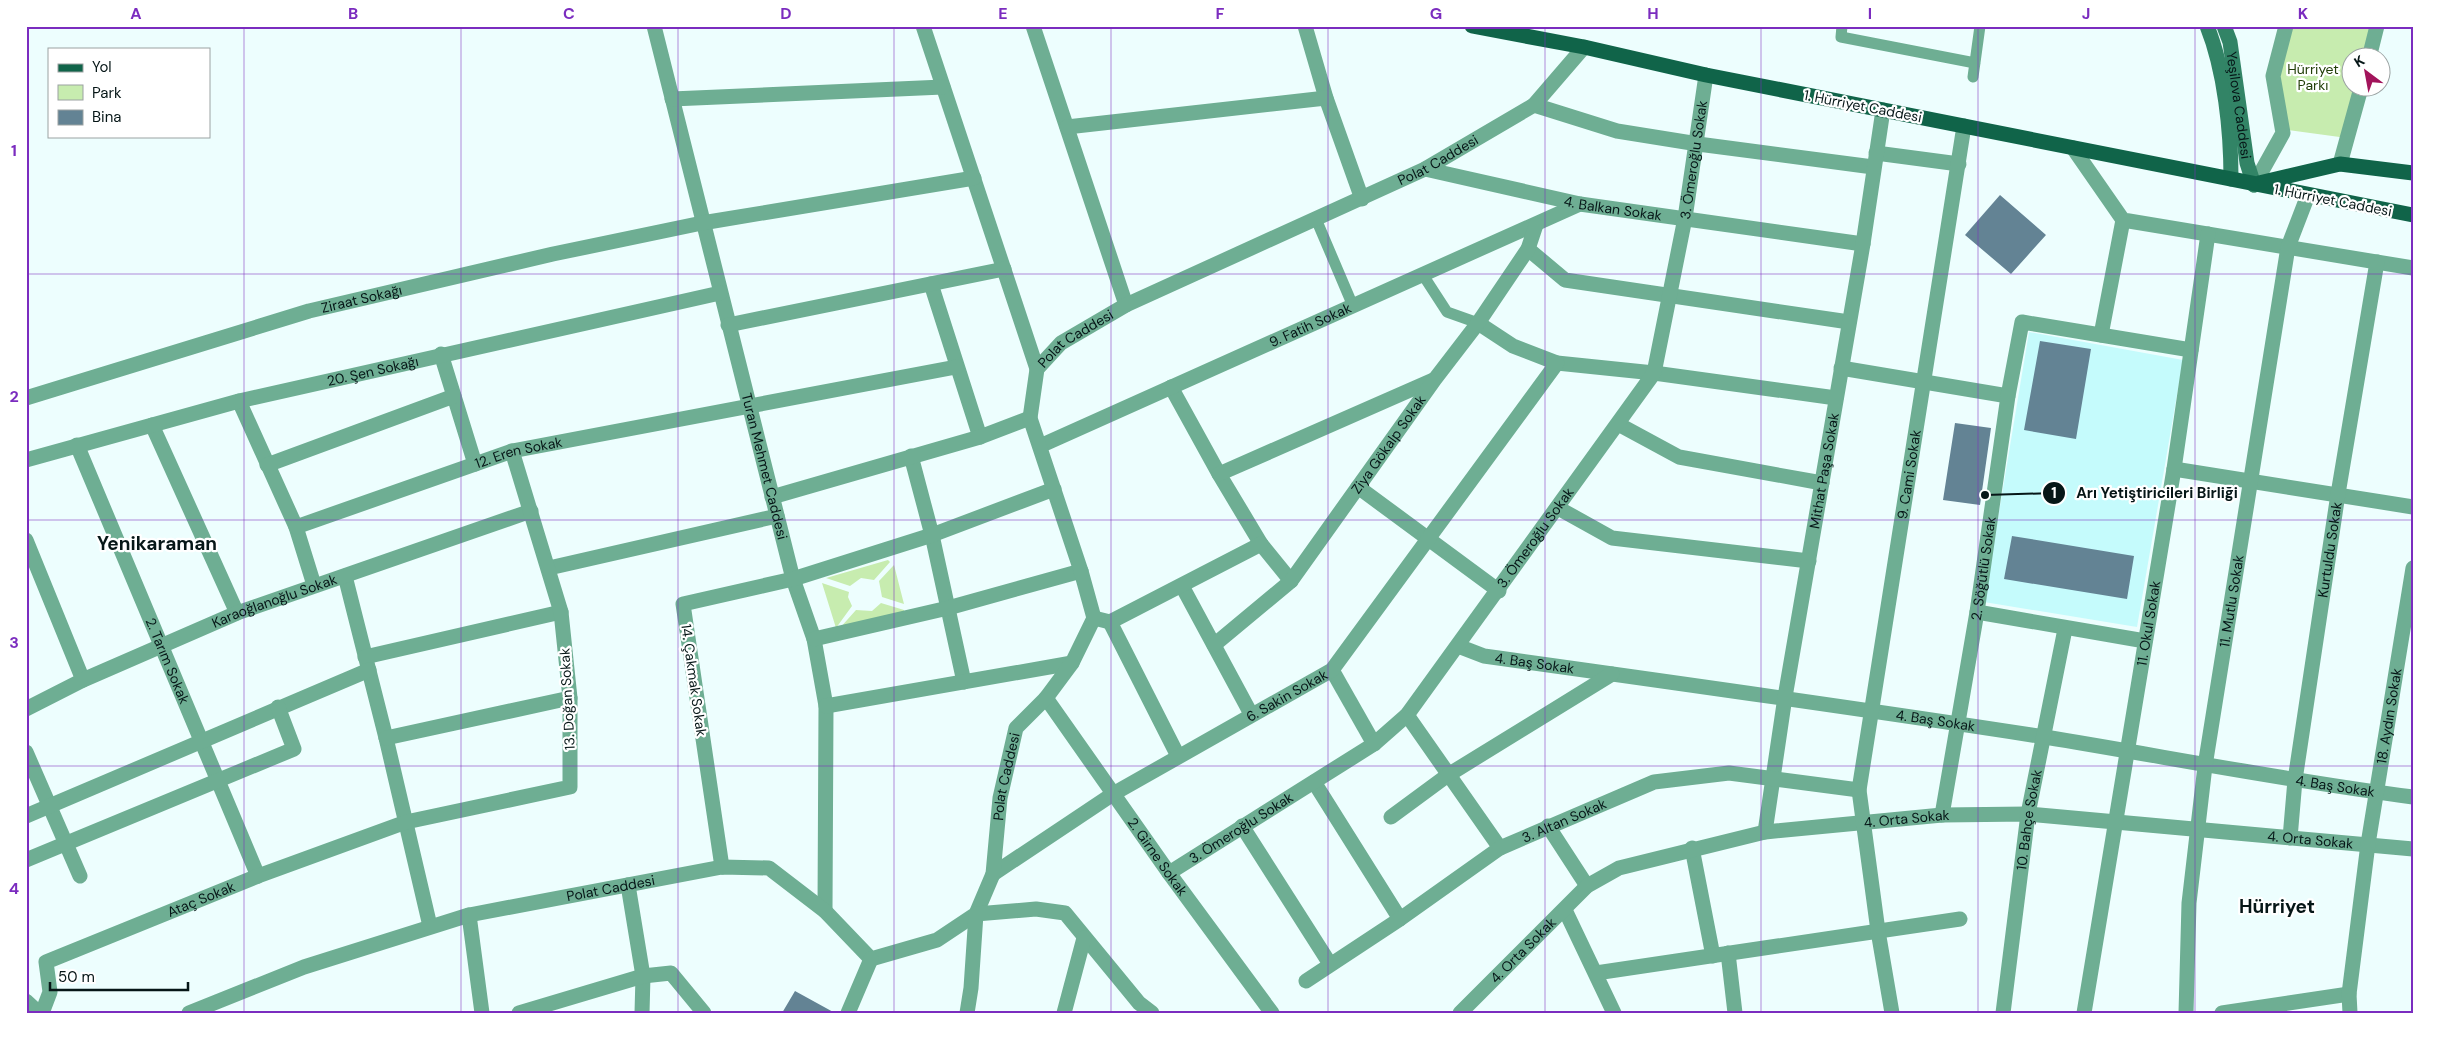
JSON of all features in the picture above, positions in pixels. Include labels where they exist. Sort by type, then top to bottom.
[{"type":"main road","name":"1. Hürriyet Caddesi","points":[[1472,26],[1584,47],[1706,75],[2308,196],[2413,215]]},
{"type":"main road","name":"Yeşilova Caddesi","points":[[2207,26],[2215,45],[2226,114],[2231,156],[2231,179]]},
{"type":"main road","name":"Yeşilova Caddesi","points":[[2224,26],[2230,42],[2247,163],[2254,185]]},
{"type":"main road","name":"1. Hürriyet Caddesi","points":[[2254,185],[2340,164],[2413,173]]},
{"type":"street","name":"Turan Mehmet Caddesi","points":[[654,26],[793,579],[814,639],[826,706],[825,911]]},
{"type":"street","points":[[923,26],[1037,369]]},
{"type":"street","points":[[1032,26],[1126,305]]},
{"type":"street","points":[[1305,26],[1326,98],[1362,199]]},
{"type":"street","points":[[2254,185],[2283,133],[2273,76],[2286,26]]},
{"type":"street","points":[[2372,48],[2377,26]]},
{"type":"street","name":"Polat Caddesi","points":[[976,914],[993,874],[1000,798],[1016,728],[1046,698],[1072,663],[1094,618],[1082,571],[1030,418],[1037,369],[1060,343],[1126,305],[1425,169],[1534,106],[1584,47]]},
{"type":"street","name":"3. Ömeroğlu Sokak","points":[[1169,873],[1374,744],[1408,715],[1654,372],[1698,144],[1706,75]]},
{"type":"street","points":[[672,99],[943,87]]},
{"type":"street","points":[[1067,127],[1326,98]]},
{"type":"street","points":[[2340,164],[2358,98]]},
{"type":"street","points":[[1534,106],[1617,131],[1698,144],[1875,160],[1959,164]]},
{"type":"street","name":"Mithat Paşa Sokak","points":[[1765,832],[1850,322],[1883,110]]},
{"type":"street","name":"9. Cami Sokak","points":[[1892,1013],[1878,932],[1859,790],[1964,126]]},
{"type":"street","points":[[2073,148],[2122,220],[2101,334],[2191,350]]},
{"type":"street","name":"4. Balkan Sokak","points":[[1425,169],[1580,204],[1862,244]]},
{"type":"street","name":"Ziraat Sokağı","points":[[26,398],[309,311],[553,254],[702,223],[974,178]]},
{"type":"street","name":"11. Mutlu Sokak","points":[[2186,1013],[2189,903],[2205,766],[2288,248],[2308,196]]},
{"type":"street","name":"9. Fatih Sokak","points":[[1040,446],[1580,204]]},
{"type":"street","points":[[2122,220],[2413,268]]},
{"type":"street","name":"Ziya Gökalp Sokak","points":[[1214,645],[1291,580],[1435,379],[1478,323],[1528,249],[1536,225]]},
{"type":"street","name":"11. Okul Sokak","points":[[2084,1013],[2174,469],[2208,234]]},
{"type":"street","points":[[1528,249],[1566,280],[1850,322]]},
{"type":"street","name":"Kurtuldu Sokak","points":[[2290,838],[2295,780],[2338,494],[2377,262]]},
{"type":"street","points":[[728,325],[1004,269]]},
{"type":"street","points":[[931,284],[980,436]]},
{"type":"street","name":"20. Şen Sokağı","points":[[26,460],[238,401],[720,293]]},
{"type":"street","name":"2. Söğütlü Sokak","points":[[1942,815],[1977,612],[2008,396],[2022,322],[2101,334]]},
{"type":"street","points":[[1478,323],[1513,346],[1557,363],[1654,372],[1836,398]]},
{"type":"street","points":[[441,354],[475,464]]},
{"type":"street","name":"6. Sakin Sokak","points":[[993,874],[1113,794],[1332,670],[1557,363]]},
{"type":"street","name":"12. Eren Sokak","points":[[296,528],[512,451],[956,366]]},
{"type":"street","points":[[1841,368],[2008,396]]},
{"type":"street","points":[[1219,474],[1435,379]]},
{"type":"street","points":[[1171,387],[1219,474],[1261,544],[1291,580]]},
{"type":"street","points":[[267,465],[454,396]]},
{"type":"street","points":[[238,401],[296,528],[314,585]]},
{"type":"street","points":[[772,497],[980,436],[1030,418]]},
{"type":"street","points":[[152,424],[237,613]]},
{"type":"street","points":[[1618,424],[1679,457],[1822,483]]},
{"type":"street","name":"2. Tarım Sokak","points":[[77,445],[258,876]]},
{"type":"street","name":"13. Doğan Sokak","points":[[406,822],[570,787],[570,698],[561,612],[512,451]]},
{"type":"street","points":[[911,456],[932,535],[964,682]]},
{"type":"street","points":[[2174,469],[2413,507]]},
{"type":"street","points":[[1358,487],[1498,591]]},
{"type":"street","points":[[793,579],[932,535],[1054,489]]},
{"type":"street","points":[[1558,508],[1612,538],[1809,561]]},
{"type":"street","name":"Karaoğlanoğlu Sokak","points":[[26,709],[83,680],[237,613],[531,511]]},
{"type":"street","points":[[549,568],[777,516]]},
{"type":"street","points":[[26,540],[83,680]]},
{"type":"street","points":[[1094,618],[1110,622],[1261,544]]},
{"type":"street","name":"18. Aydın Sokak","points":[[2350,1013],[2350,994],[2368,844],[2413,568]]},
{"type":"street","points":[[814,639],[948,608],[1082,571]]},
{"type":"street","points":[[345,576],[386,738],[430,926]]},
{"type":"street","name":"14. Çakmak Sokak","points":[[722,868],[683,604],[793,579]]},
{"type":"street","points":[[1182,586],[1252,714]]},
{"type":"street","points":[[26,816],[278,707],[367,663],[561,612]]},
{"type":"street","points":[[1977,612],[2065,629],[2145,641]]},
{"type":"street","points":[[1110,622],[1178,756]]},
{"type":"street","name":"10. Bahçe Sokak","points":[[2003,1013],[2028,814],[2065,629]]},
{"type":"street","name":"4. Baş Sokak","points":[[1458,646],[1484,656],[1786,697],[2127,750],[2205,766],[2413,797]]},
{"type":"street","points":[[826,706],[1072,663]]},
{"type":"street","points":[[1332,670],[1374,744]]},
{"type":"street","points":[[1391,818],[1448,774],[1612,674]]},
{"type":"street","points":[[386,738],[570,698]]},
{"type":"street","name":"2. Girne Sokak","points":[[1046,698],[1169,873],[1272,1013]]},
{"type":"street","points":[[26,860],[294,749],[278,707]]},
{"type":"street","points":[[1408,715],[1500,848]]},
{"type":"street","points":[[26,752],[80,876]]},
{"type":"street","name":"3. Altan Sokak","points":[[1306,981],[1400,919],[1500,848],[1654,782],[1729,773],[1859,790]]},
{"type":"street","points":[[1314,782],[1400,919]]},
{"type":"street","name":"4. Orta Sokak","points":[[1460,1013],[1588,886],[1618,868],[1692,848],[1765,832],[1942,815],[2028,814],[2413,849]]},
{"type":"street","name":"Ataç Sokak","points":[[40,1013],[50,992],[46,962],[258,876],[406,822]]},
{"type":"street","points":[[1242,826],[1330,964]]},
{"type":"street","points":[[1548,826],[1588,886]]},
{"type":"street","points":[[1692,848],[1735,1013]]},
{"type":"street","name":"Polat Caddesi","points":[[189,1013],[304,967],[469,915],[722,868],[769,868],[825,911],[871,959]]},
{"type":"street","points":[[628,885],[643,976],[642,1013]]},
{"type":"street","points":[[848,1013],[871,959],[937,940],[976,914],[1036,909],[1065,913],[1138,1003],[1152,1013]]},
{"type":"street","points":[[1565,910],[1614,1013]]},
{"type":"street","points":[[967,1013],[971,988],[976,914]]},
{"type":"street","points":[[469,915],[482,1013]]},
{"type":"street","points":[[1596,973],[1960,919]]},
{"type":"street","points":[[1064,1013],[1084,938]]},
{"type":"street","points":[[519,1013],[643,976],[670,972],[704,1013]]},
{"type":"street","points":[[2222,1013],[2350,994]]},
{"type":"street","points":[[26,1001],[40,1013]]},
{"type":"lane","points":[[1842,26],[1841,37],[1975,63]]},
{"type":"lane","points":[[1973,77],[1980,26]]},
{"type":"lane","points":[[1316,219],[1353,306]]},
{"type":"lane","points":[[1423,275],[1447,312],[1478,323]]},
{"type":"shaded area","points":[[2029,332],[2183,360],[2137,627],[1984,602]]},
{"type":"green space","name":"Hürriyet Parkı","points":[[2286,26],[2377,26],[2371,48],[2342,48],[2342,98],[2358,98],[2347,138],[2288,130],[2273,76]]},
{"type":"green space","points":[[888,560],[890,562],[874,580],[861,578],[850,586],[826,578]]},
{"type":"green space","points":[[894,565],[904,604],[882,597],[879,581]]},
{"type":"green space","points":[[822,583],[849,592],[848,597],[852,606],[836,628]]},
{"type":"green space","points":[[881,603],[904,610],[904,612],[839,629],[856,610],[872,611]]},
{"type":"building","points":[[2000,195],[2046,235],[2011,274],[1965,235]]},
{"type":"building","points":[[2040,341],[2091,349],[2076,439],[2024,430]]},
{"type":"building","points":[[1955,423],[1991,428],[1980,505],[1943,500]]},
{"type":"building","points":[[2012,536],[2134,556],[2127,599],[2004,579]]},
{"type":"building","points":[[795,991],[835,1013],[782,1013]]},
{"type":"place","name":"Arı Yetiştiricileri Birliği","points":[[1985,495]]},
{"type":"district","name":"Yenikaraman","points":[[157,543]]},
{"type":"district","name":"Hürriyet","points":[[2277,906]]}]
